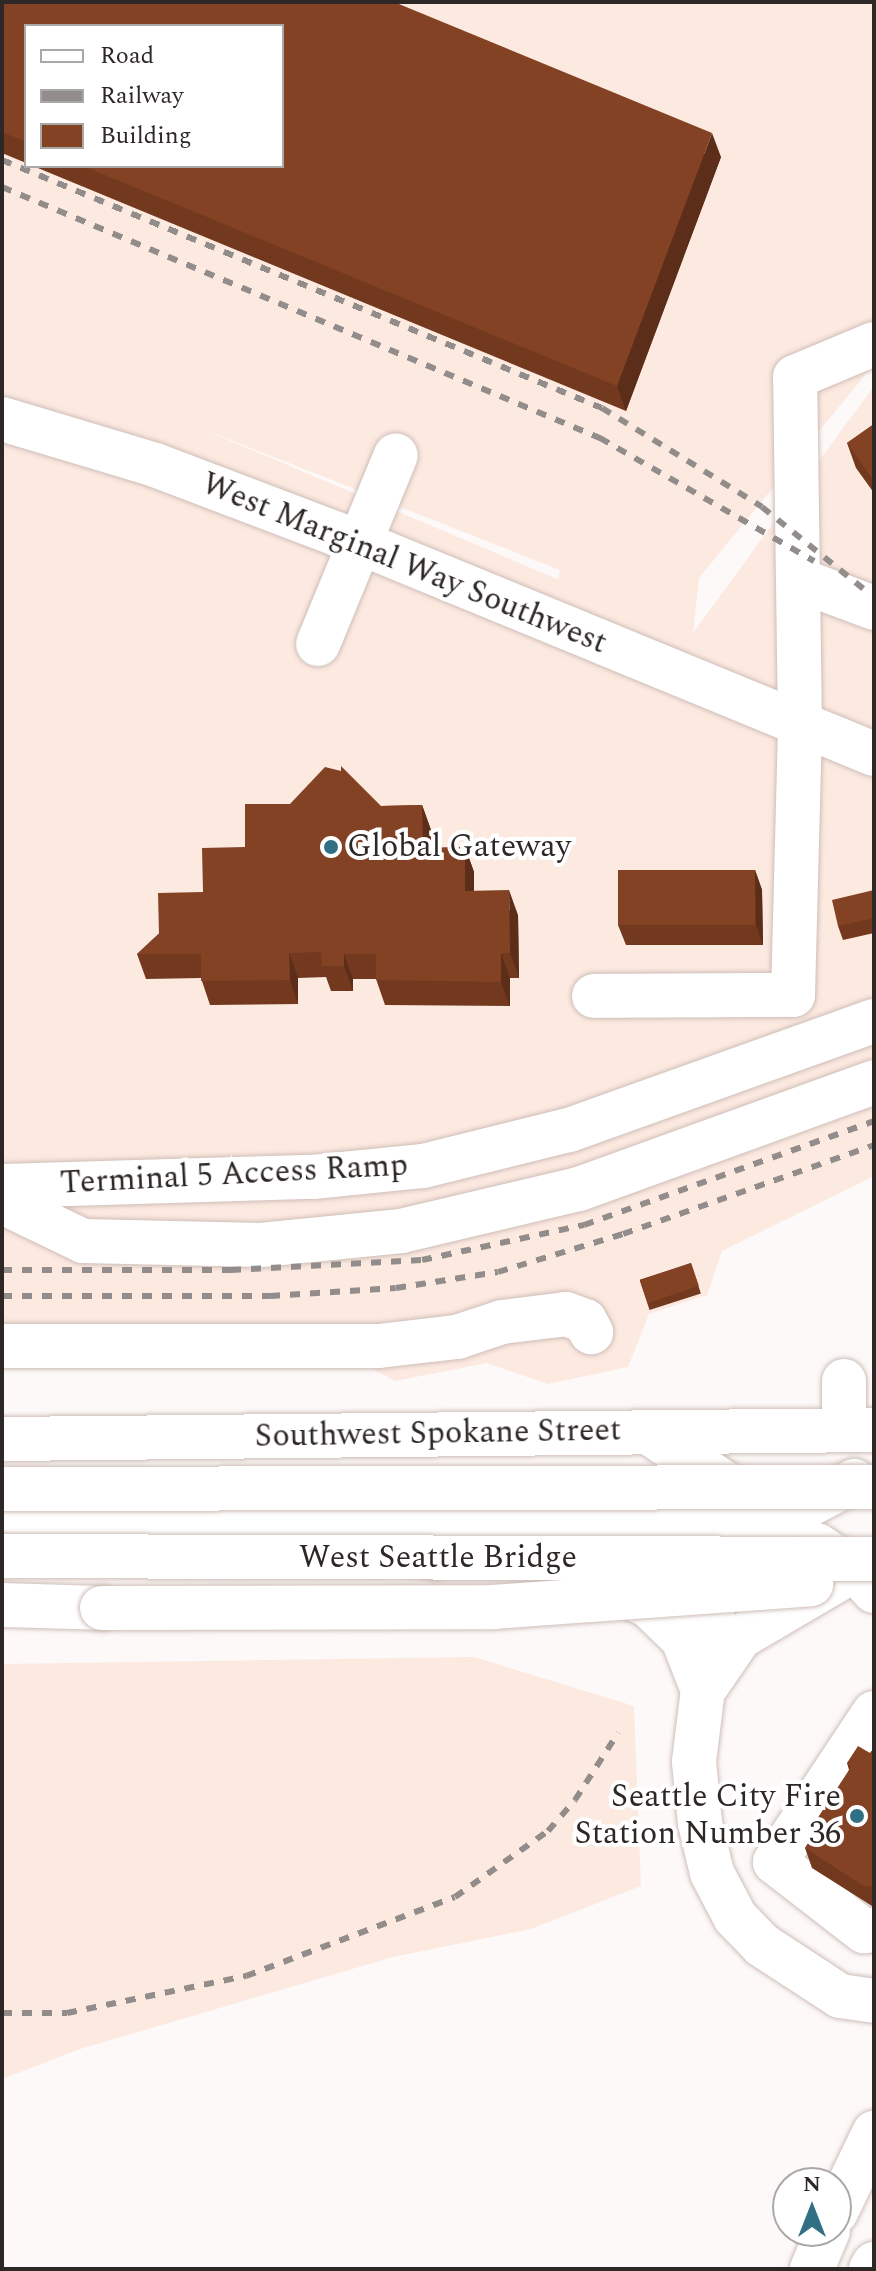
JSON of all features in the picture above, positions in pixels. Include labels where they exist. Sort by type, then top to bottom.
[{"type":"main road","points":[[594,996],[793,995],[800,726],[795,377],[874,344]]},
{"type":"main road","name":"West Marginal Way Southwest","points":[[2,419],[155,465],[363,544],[874,754]]},
{"type":"main road","points":[[318,644],[363,544],[396,455]]},
{"type":"main road","points":[[799,580],[874,608]]},
{"type":"main road","name":"Terminal 5 Access Ramp","points":[[2,1186],[369,1174],[478,1155],[569,1130],[874,1021]]},
{"type":"main road","points":[[2,1202],[83,1241],[261,1245],[401,1231],[579,1189],[874,1082]]},
{"type":"main road","points":[[2,1346],[379,1346],[457,1337],[502,1322],[566,1314],[585,1321],[591,1332]]},
{"type":"main road","points":[[844,1381],[859,1430]]},
{"type":"main road","name":"Southwest Spokane Street","points":[[2,1439],[859,1430]]},
{"type":"main road","points":[[648,1432],[780,1520],[870,1572]]},
{"type":"main road","points":[[857,1998],[762,1945],[735,1917],[712,1873],[700,1823],[694,1762],[714,1601],[727,1567],[752,1539],[780,1520],[874,1470]]},
{"type":"main road","points":[[2,1489],[874,1487]]},
{"type":"main road","points":[[2,1526],[780,1520]]},
{"type":"main road","points":[[343,1525],[446,1564],[597,1581],[649,1606],[683,1639],[703,1690]]},
{"type":"main road","name":"West Seattle Bridge","points":[[2,1556],[870,1572]]},
{"type":"main road","points":[[2,1605],[102,1608],[493,1607],[694,1596],[870,1572]]},
{"type":"main road","points":[[703,1690],[740,1637],[790,1603],[870,1572]]},
{"type":"main road","points":[[874,1713],[775,1862],[864,1931],[874,1930]]},
{"type":"main road","points":[[852,2179],[874,2133]]},
{"type":"main road","points":[[812,2269],[821,2247]]},
{"type":"shaded area","points":[[2,2],[874,2],[874,364],[699,578],[693,633],[874,386],[874,1176],[722,1251],[707,1295],[649,1314],[628,1367],[548,1384],[487,1363],[395,1381],[359,1361],[2,1361]],"holes":[[[200,428],[560,570],[557,579]]]},
{"type":"shaded area","points":[[474,1657],[634,1706],[641,1886],[531,1929],[393,1957],[80,2049],[2,2079],[2,1664]]},
{"type":"building","points":[[2,2],[394,2],[712,133],[617,386],[88,168],[284,168],[284,24],[24,24],[24,141],[2,132]]},
{"type":"building","points":[[874,424],[874,481],[847,443]]},
{"type":"building","points":[[341,766],[381,806],[422,805],[423,848],[465,847],[465,891],[509,890],[510,953],[501,953],[501,982],[376,980],[376,954],[344,954],[344,966],[322,966],[321,952],[289,953],[290,980],[201,981],[201,954],[137,954],[159,934],[158,893],[203,892],[202,848],[245,847],[245,804],[290,804],[325,767],[341,771]]},
{"type":"building","points":[[618,870],[755,870],[755,925],[618,925]]},
{"type":"building","points":[[874,890],[874,918],[838,926],[832,900]]},
{"type":"building","points":[[691,1263],[699,1286],[648,1303],[640,1281]]},
{"type":"building","name":"Seattle City Fire Station Number 36","points":[[858,1746],[870,1753],[874,1748],[874,1886],[864,1886],[805,1848],[815,1833],[813,1825],[851,1767],[847,1763]]},
{"type":"railway","points":[[2,160],[602,408],[762,507],[871,595]]},
{"type":"railway","points":[[2,187],[600,438],[814,561]]},
{"type":"railway","points":[[2,1270],[231,1270],[422,1260],[584,1225],[874,1121]]},
{"type":"railway","points":[[2,1296],[270,1296],[396,1288],[498,1272],[623,1234],[874,1145]]},
{"type":"railway","points":[[2,2013],[67,2013],[246,1976],[455,1897],[548,1831],[575,1800],[618,1733]]},
{"type":"place","name":"Global Gateway","points":[[331,847]]},
{"type":"place","name":"Seattle City Fire Station Number 36","points":[[857,1816]]}]
